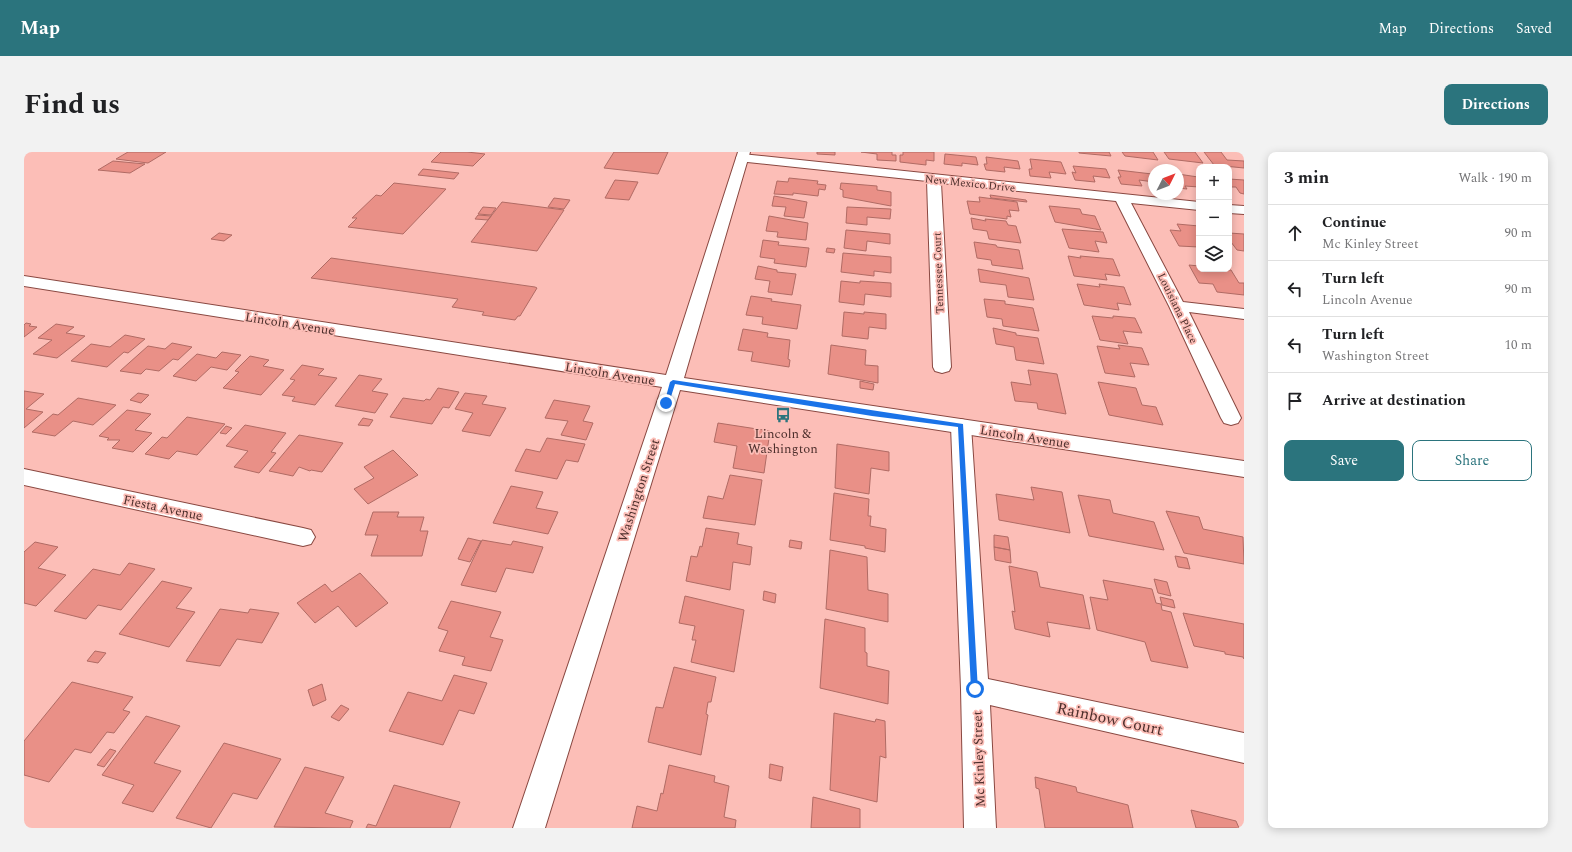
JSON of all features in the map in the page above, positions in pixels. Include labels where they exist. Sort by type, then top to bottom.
[{"type":"street","name":"New Mexico Drive","points":[[743,155],[934,179],[1196,206]]},
{"type":"street","name":"Washington Street","points":[[529,828],[673,382],[743,155]]},
{"type":"street","name":"Tennessee Court","points":[[934,179],[942,367]]},
{"type":"street","name":"Louisiana Place","points":[[1122,198],[1178,306],[1231,418]]},
{"type":"street","points":[[1232,209],[1244,210]]},
{"type":"street","name":"Lincoln Avenue","points":[[24,281],[872,414],[1244,469]]},
{"type":"street","points":[[1178,306],[1244,314]]},
{"type":"street","name":"Mc Kinley Street","points":[[961,426],[975,689],[980,828]]},
{"type":"street","name":"Fiesta Avenue","points":[[24,477],[303,537]]},
{"type":"street","name":"Rainbow Court","points":[[975,689],[1244,748]]},
{"type":"building","points":[[128,152],[166,152],[148,163],[116,159]]},
{"type":"building","points":[[441,152],[485,154],[473,166],[431,162]]},
{"type":"building","points":[[614,152],[668,152],[658,174],[604,168]]},
{"type":"building","points":[[817,152],[835,152],[835,155],[817,154]]},
{"type":"building","points":[[861,152],[892,152],[892,155],[896,155],[896,161],[877,160],[877,154]]},
{"type":"building","points":[[903,152],[934,152],[934,161],[926,160],[926,165],[900,162],[900,155],[903,155]]},
{"type":"building","points":[[1109,152],[1111,156],[1079,153]]},
{"type":"building","points":[[1122,152],[1153,152],[1158,160],[1125,156]]},
{"type":"building","points":[[1164,152],[1195,152],[1203,163],[1169,159]]},
{"type":"building","points":[[1204,152],[1221,152],[1227,160],[1244,161],[1244,168],[1232,167],[1232,164],[1213,164]]},
{"type":"building","points":[[945,154],[976,157],[978,165],[962,163],[962,166],[944,164]]},
{"type":"building","points":[[986,157],[1018,161],[1020,169],[1004,167],[1005,172],[986,170],[984,164],[987,164]]},
{"type":"building","points":[[1030,159],[1061,162],[1066,174],[1049,172],[1051,178],[1030,176],[1029,169],[1032,169]]},
{"type":"building","points":[[113,161],[145,164],[130,173],[98,170]]},
{"type":"building","points":[[1073,166],[1106,169],[1110,178],[1093,176],[1095,182],[1075,180],[1072,172],[1076,173]]},
{"type":"building","points":[[423,169],[459,173],[454,179],[418,175]]},
{"type":"building","points":[[1118,170],[1148,174],[1148,181],[1139,180],[1142,186],[1121,184],[1118,177],[1121,177]]},
{"type":"building","points":[[1184,175],[1196,177],[1196,187],[1185,186],[1187,189],[1184,189]]},
{"type":"building","points":[[789,178],[818,181],[817,184],[826,185],[825,190],[819,189],[818,196],[793,193],[793,195],[774,194],[777,181],[788,182]]},
{"type":"building","points":[[1232,179],[1244,180],[1244,194],[1240,193],[1236,187],[1232,187]]},
{"type":"building","points":[[615,180],[638,182],[629,200],[605,198]]},
{"type":"building","points":[[394,183],[446,189],[403,234],[348,227],[357,218],[352,218],[376,195],[381,196]]},
{"type":"building","points":[[841,183],[877,186],[877,190],[891,192],[891,206],[843,197],[843,190],[840,189]]},
{"type":"building","points":[[990,195],[1026,200],[1027,202],[991,198]]},
{"type":"building","points":[[774,196],[807,202],[804,218],[784,216],[786,207],[772,206]]},
{"type":"building","points":[[979,197],[1017,202],[1019,211],[1009,210],[1011,217],[1007,216],[1007,219],[970,214],[967,201],[980,202]]},
{"type":"building","points":[[554,198],[570,200],[564,209],[548,207]]},
{"type":"building","points":[[502,202],[564,210],[537,251],[471,242]]},
{"type":"building","points":[[1049,206],[1080,209],[1082,214],[1095,216],[1101,230],[1055,222]]},
{"type":"building","points":[[483,207],[496,208],[491,215],[478,214]]},
{"type":"building","points":[[847,207],[891,209],[890,219],[867,217],[867,225],[846,223]]},
{"type":"building","points":[[478,215],[491,216],[488,220],[475,219]]},
{"type":"building","points":[[769,216],[808,223],[806,240],[777,237],[778,232],[766,231]]},
{"type":"building","points":[[971,218],[986,221],[985,219],[1006,221],[1008,225],[1016,226],[1021,243],[989,239],[987,231],[973,229]]},
{"type":"building","points":[[1177,224],[1196,226],[1196,247],[1179,246],[1170,230],[1181,231]]},
{"type":"building","points":[[1062,229],[1103,232],[1107,243],[1095,241],[1099,252],[1069,248]]},
{"type":"building","points":[[846,230],[890,234],[890,244],[867,241],[866,251],[844,248]]},
{"type":"building","points":[[219,233],[232,235],[224,241],[211,239]]},
{"type":"building","points":[[1232,233],[1244,234],[1244,251],[1237,250],[1232,243]]},
{"type":"building","points":[[763,240],[779,242],[778,245],[809,248],[806,267],[774,263],[775,259],[760,257]]},
{"type":"building","points":[[974,242],[1019,250],[1023,269],[992,265],[991,260],[977,258]]},
{"type":"building","points":[[827,248],[835,249],[834,253],[826,252]]},
{"type":"building","points":[[843,253],[891,257],[891,273],[874,271],[874,276],[841,272]]},
{"type":"building","points":[[1068,256],[1113,259],[1120,276],[1105,274],[1107,280],[1074,276]]},
{"type":"building","points":[[331,258],[537,288],[520,316],[518,316],[515,320],[482,315],[484,312],[452,307],[458,299],[311,278]]},
{"type":"building","points":[[1189,265],[1196,266],[1196,272],[1232,272],[1239,283],[1244,283],[1244,295],[1217,292],[1213,284],[1199,283]]},
{"type":"building","points":[[758,266],[777,270],[777,272],[796,274],[792,295],[768,292],[770,281],[755,279]]},
{"type":"building","points":[[978,269],[1029,278],[1034,300],[1008,297],[1006,285],[980,282]]},
{"type":"building","points":[[841,281],[860,283],[860,281],[891,283],[891,297],[865,294],[864,305],[839,302]]},
{"type":"building","points":[[1077,284],[1100,287],[1099,284],[1124,287],[1131,305],[1117,303],[1119,310],[1084,305]]},
{"type":"building","points":[[751,296],[772,299],[771,301],[801,305],[797,329],[762,324],[763,317],[746,315]]},
{"type":"building","points":[[984,299],[1005,301],[1005,304],[1033,308],[1039,331],[1003,326],[1002,319],[987,317]]},
{"type":"building","points":[[844,312],[886,314],[886,329],[869,327],[868,339],[842,336]]},
{"type":"building","points":[[1092,316],[1135,318],[1142,333],[1123,331],[1128,344],[1100,340]]},
{"type":"building","points":[[26,323],[31,324],[29,326],[37,327],[24,337],[24,325]]},
{"type":"building","points":[[56,324],[74,327],[66,333],[85,336],[57,358],[33,354],[52,340],[38,338]]},
{"type":"building","points":[[993,328],[1016,333],[1016,335],[1038,338],[1044,364],[1016,360],[1014,347],[996,344]]},
{"type":"building","points":[[743,329],[768,333],[767,337],[790,340],[788,359],[790,360],[789,367],[751,361],[753,352],[738,350]]},
{"type":"building","points":[[125,335],[145,339],[128,353],[124,352],[107,367],[71,361],[91,344],[110,347]]},
{"type":"building","points":[[172,343],[192,347],[178,360],[173,359],[159,371],[146,369],[141,374],[120,371],[148,346],[165,349]]},
{"type":"building","points":[[831,345],[866,350],[865,365],[878,366],[878,383],[828,374]]},
{"type":"building","points":[[1118,345],[1142,348],[1149,365],[1130,363],[1135,377],[1105,373],[1097,346],[1120,349]]},
{"type":"building","points":[[222,352],[241,355],[227,370],[211,367],[196,381],[173,376],[197,354],[216,358]]},
{"type":"building","points":[[250,356],[269,360],[263,366],[284,370],[261,395],[223,388],[239,372],[235,371]]},
{"type":"building","points":[[302,365],[324,369],[318,375],[337,378],[315,405],[292,401],[295,397],[282,395],[295,380],[290,379]]},
{"type":"building","points":[[1028,370],[1057,374],[1066,414],[1038,409],[1037,403],[1015,401],[1011,382],[1031,385]]},
{"type":"building","points":[[359,375],[382,379],[372,391],[388,394],[375,413],[335,406]]},
{"type":"building","points":[[860,381],[874,384],[873,390],[860,388]]},
{"type":"building","points":[[1098,382],[1136,388],[1142,405],[1156,407],[1163,425],[1109,415]]},
{"type":"building","points":[[438,388],[459,392],[449,408],[443,407],[432,424],[390,417],[403,398],[424,401],[426,399],[430,400]]},
{"type":"building","points":[[24,391],[44,394],[26,409],[43,412],[24,428]]},
{"type":"building","points":[[138,393],[149,395],[141,403],[130,400]]},
{"type":"building","points":[[465,393],[487,396],[482,404],[506,408],[490,436],[462,431],[473,413],[455,409]]},
{"type":"building","points":[[78,398],[116,405],[93,425],[73,421],[55,436],[32,432],[53,414],[58,415]]},
{"type":"building","points":[[554,400],[590,406],[583,421],[593,423],[586,440],[561,435],[568,421],[545,418]]},
{"type":"building","points":[[127,410],[151,414],[135,430],[152,433],[133,452],[112,448],[120,440],[107,440],[109,438],[99,436]]},
{"type":"building","points":[[187,417],[225,424],[197,455],[177,451],[169,459],[145,454],[162,437],[167,438]]},
{"type":"building","points":[[363,418],[373,420],[369,426],[358,425]]},
{"type":"building","points":[[718,423],[770,431],[764,473],[733,468],[737,446],[714,442]]},
{"type":"building","points":[[245,425],[286,433],[271,452],[276,453],[259,473],[234,467],[248,451],[226,446]]},
{"type":"building","points":[[226,426],[232,428],[226,434],[220,433]]},
{"type":"building","points":[[299,435],[343,443],[322,472],[310,471],[299,467],[293,476],[269,471]]},
{"type":"building","points":[[547,438],[585,444],[578,462],[566,460],[557,479],[515,471],[526,449],[540,452]]},
{"type":"building","points":[[837,444],[889,452],[889,471],[871,468],[869,494],[835,488]]},
{"type":"building","points":[[393,450],[418,475],[368,504],[354,489],[374,478],[364,467]]},
{"type":"building","points":[[730,475],[762,480],[755,525],[703,518],[708,496],[723,499]]},
{"type":"building","points":[[511,486],[543,492],[536,508],[558,512],[548,534],[493,523]]},
{"type":"building","points":[[1031,487],[1062,492],[1070,533],[999,520],[996,494],[1034,500]]},
{"type":"building","points":[[834,493],[869,499],[868,516],[871,516],[870,526],[886,529],[885,552],[865,548],[865,546],[830,540]]},
{"type":"building","points":[[1078,495],[1110,500],[1113,513],[1154,522],[1164,550],[1089,536]]},
{"type":"building","points":[[1166,511],[1199,517],[1203,529],[1243,537],[1244,564],[1184,553]]},
{"type":"building","points":[[373,512],[399,512],[397,517],[424,517],[420,531],[428,531],[422,556],[371,556],[378,535],[365,535]]},
{"type":"building","points":[[706,528],[739,533],[737,544],[752,547],[750,565],[733,562],[730,590],[686,581],[691,556],[697,557],[700,546],[702,547]]},
{"type":"building","points":[[994,535],[1008,537],[1010,550],[994,547]]},
{"type":"building","points":[[468,538],[481,541],[470,562],[458,559]]},
{"type":"building","points":[[482,540],[511,545],[513,541],[543,547],[533,573],[506,568],[496,592],[461,585]]},
{"type":"building","points":[[790,540],[802,542],[801,549],[789,547]]},
{"type":"building","points":[[35,542],[58,547],[38,568],[66,575],[36,606],[24,603],[24,552]]},
{"type":"building","points":[[994,547],[1010,550],[1011,563],[995,560]]},
{"type":"building","points":[[830,550],[867,557],[868,590],[888,594],[888,622],[826,609]]},
{"type":"building","points":[[1175,556],[1187,558],[1190,569],[1178,567]]},
{"type":"building","points":[[129,563],[155,569],[121,610],[98,605],[86,619],[54,611],[93,569],[120,575]]},
{"type":"building","points":[[1009,566],[1037,572],[1040,587],[1083,595],[1090,629],[1047,622],[1050,637],[1015,629],[1012,611],[1015,612]]},
{"type":"building","points":[[360,573],[388,603],[356,627],[338,606],[315,623],[297,603],[325,584],[332,592]]},
{"type":"building","points":[[1154,579],[1167,582],[1171,596],[1158,593]]},
{"type":"building","points":[[1103,580],[1152,589],[1156,603],[1161,604],[1162,610],[1171,612],[1188,668],[1151,661],[1145,642],[1097,630],[1090,597],[1108,600]]},
{"type":"building","points":[[162,581],[192,588],[176,608],[195,612],[169,647],[119,634]]},
{"type":"building","points":[[764,591],[776,594],[775,603],[763,600]]},
{"type":"building","points":[[685,596],[744,610],[734,672],[691,662],[696,640],[692,640],[695,626],[679,623]]},
{"type":"building","points":[[1160,597],[1173,600],[1175,608],[1162,605]]},
{"type":"building","points":[[451,601],[501,612],[490,637],[503,640],[491,671],[462,665],[465,657],[439,651],[448,631],[438,628]]},
{"type":"building","points":[[220,609],[248,613],[250,609],[279,613],[262,643],[237,639],[220,666],[186,661]]},
{"type":"building","points":[[1183,613],[1244,624],[1244,659],[1243,657],[1225,654],[1225,652],[1194,646]]},
{"type":"building","points":[[825,619],[865,628],[865,652],[867,653],[867,666],[889,671],[888,704],[820,688]]},
{"type":"building","points":[[95,651],[106,653],[98,663],[87,661]]},
{"type":"building","points":[[674,667],[716,677],[711,702],[708,702],[706,714],[708,715],[701,755],[648,742],[656,707],[663,708]]},
{"type":"building","points":[[454,675],[487,683],[474,714],[459,710],[443,745],[389,731],[408,692],[442,701]]},
{"type":"building","points":[[72,682],[133,697],[123,710],[130,712],[114,733],[107,732],[91,753],[75,749],[49,782],[24,775],[24,741]]},
{"type":"building","points":[[322,684],[326,700],[313,706],[308,690]]},
{"type":"building","points":[[341,705],[349,709],[339,721],[331,717]]},
{"type":"building","points":[[834,713],[875,722],[876,719],[885,721],[886,758],[880,756],[877,802],[830,790]]},
{"type":"building","points":[[146,716],[180,726],[154,763],[181,771],[153,812],[122,803],[134,785],[102,775]]},
{"type":"building","points":[[224,743],[281,759],[257,799],[233,793],[211,828],[176,818]]},
{"type":"building","points":[[110,749],[116,751],[104,767],[97,765]]},
{"type":"building","points":[[770,764],[783,767],[781,781],[769,778]]},
{"type":"building","points":[[669,765],[715,776],[714,782],[729,786],[724,817],[736,820],[735,828],[632,828],[637,806],[657,811],[661,793],[663,794]]},
{"type":"building","points":[[305,767],[344,777],[325,813],[353,821],[350,828],[274,827]]},
{"type":"building","points":[[1035,777],[1076,787],[1077,792],[1128,805],[1133,828],[1045,828],[1039,789],[1036,788]]},
{"type":"building","points":[[394,785],[460,802],[450,828],[366,828],[368,824],[376,826]]},
{"type":"building","points":[[813,797],[860,809],[860,828],[811,828]]},
{"type":"building","points":[[1191,810],[1236,821],[1239,828],[1196,828]]},
{"type":"place","name":"Lincoln & Washington","points":[[783,415]]},
{"type":"route","points":[[666,403],[673,382],[872,414],[961,426],[975,689]]}]
